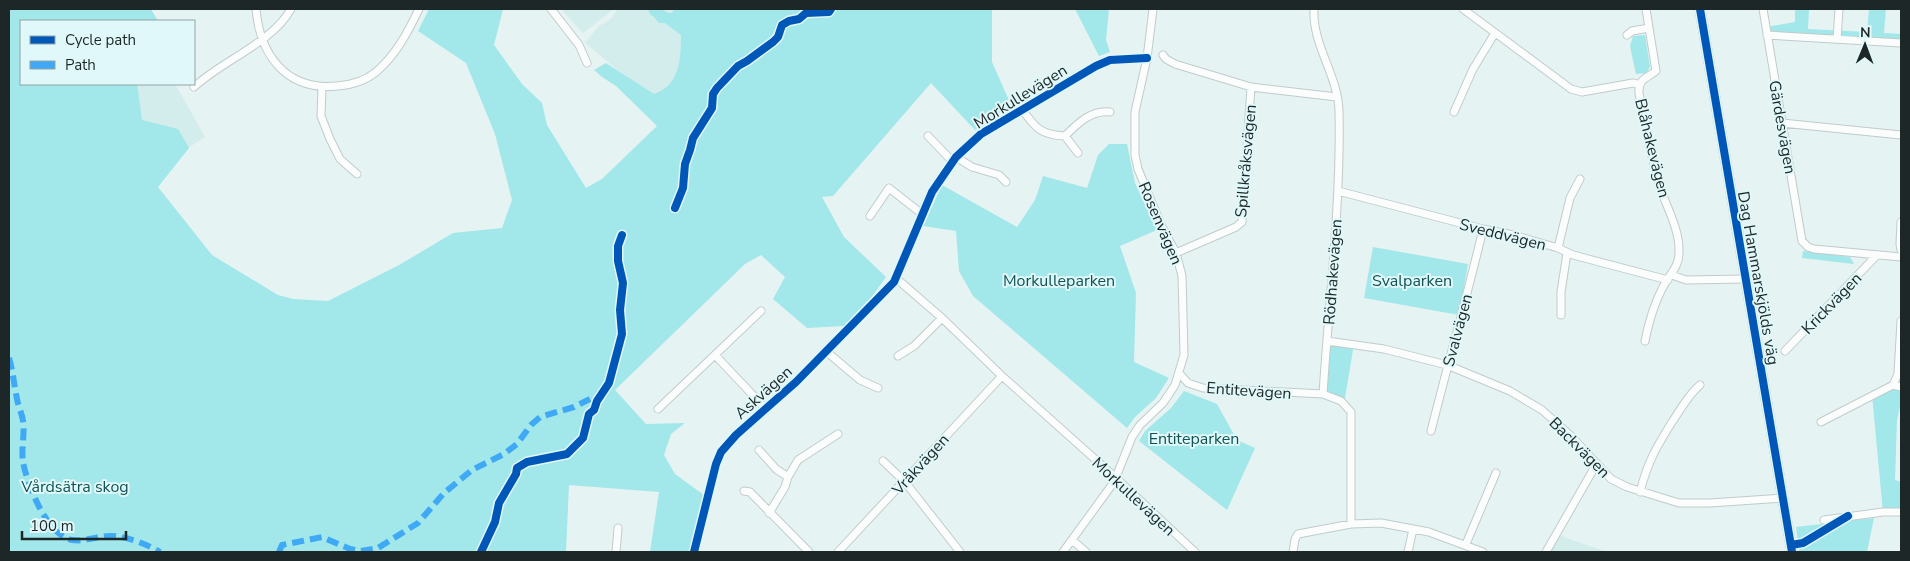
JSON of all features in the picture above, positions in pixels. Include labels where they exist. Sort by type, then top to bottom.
[{"type":"main road","name":"Dag Hammarskjölds väg","points":[[1700,9],[1792,552]]},
{"type":"street","points":[[256,9],[257,26],[267,53],[279,67],[291,76],[304,83],[322,88],[349,85],[364,80],[375,72],[395,53],[420,9]]},
{"type":"street","points":[[194,87],[209,73],[262,40],[286,18],[291,9]]},
{"type":"street","points":[[551,9],[578,44],[587,63]]},
{"type":"street","name":"Rosenvägen","points":[[1063,552],[1114,482],[1132,437],[1140,425],[1163,403],[1175,385],[1184,350],[1184,285],[1176,253],[1162,227],[1145,187],[1138,170],[1135,155],[1135,112],[1147,58],[1153,9]]},
{"type":"street","name":"Rödhakevägen","points":[[1314,9],[1315,33],[1337,97],[1339,109],[1338,191],[1323,394]]},
{"type":"street","points":[[1463,9],[1576,91],[1589,91],[1633,83],[1639,86]]},
{"type":"street","name":"Blåhakevägen","points":[[1645,341],[1648,324],[1677,265],[1678,240],[1648,140],[1639,86],[1644,78],[1656,71],[1646,9]]},
{"type":"street","name":"Gärdesvägen","points":[[1763,9],[1802,241],[1805,245],[1814,249],[1877,255]]},
{"type":"street","points":[[1837,39],[1839,9]]},
{"type":"street","points":[[1627,35],[1632,31],[1650,28]]},
{"type":"street","points":[[1454,112],[1472,69],[1495,34]]},
{"type":"street","points":[[1767,35],[1901,43]]},
{"type":"street","points":[[1163,56],[1166,60],[1175,64],[1251,87],[1337,97]]},
{"type":"street","name":"Morkullevägen","points":[[1147,58],[1110,60],[1096,66],[981,134],[954,160],[932,192],[897,279],[942,318],[1002,376],[1115,477],[1195,552]]},
{"type":"street","name":"Spillkråksvägen","points":[[1176,253],[1236,227],[1242,222],[1251,87]]},
{"type":"street","points":[[322,88],[321,116],[330,139],[340,159],[357,174]]},
{"type":"street","name":"Morkullevägen","points":[[1022,109],[1030,121],[1042,132],[1066,136]]},
{"type":"street","points":[[1078,153],[1066,136],[1079,122],[1100,111],[1110,112]]},
{"type":"street","points":[[1782,124],[1901,135]]},
{"type":"street","points":[[928,136],[954,160],[999,175],[1006,182]]},
{"type":"street","points":[[1558,248],[1570,198],[1580,179]]},
{"type":"street","points":[[870,216],[889,188],[922,214]]},
{"type":"street","name":"Sveddvägen","points":[[1338,191],[1513,235],[1558,248],[1567,253],[1670,277]]},
{"type":"street","points":[[1901,222],[1901,250]]},
{"type":"street","name":"Svalvägen","points":[[1431,431],[1483,229]]},
{"type":"street","points":[[1561,315],[1560,292],[1567,253]]},
{"type":"street","points":[[1877,255],[1901,257]]},
{"type":"street","name":"Krickvägen","points":[[1785,351],[1877,255]]},
{"type":"street","points":[[1670,277],[1686,280],[1745,279]]},
{"type":"street","name":"Askvägen","points":[[694,552],[716,464],[721,452],[736,435],[827,352],[897,279]]},
{"type":"street","points":[[658,409],[761,312]]},
{"type":"street","points":[[898,356],[914,346],[942,318]]},
{"type":"street","points":[[1821,422],[1893,385],[1898,374],[1901,321]]},
{"type":"street","name":"Backvägen","points":[[1327,341],[1384,349],[1447,365],[1510,391],[1542,410],[1570,435],[1597,465],[1619,484],[1640,492],[1679,503],[1710,503],[1782,498]]},
{"type":"street","points":[[827,352],[860,380],[878,388]]},
{"type":"street","name":"Askvägen","points":[[715,355],[766,409]]},
{"type":"street","name":"Entitevägen","points":[[1179,373],[1188,383],[1203,388],[1323,394]]},
{"type":"street","name":"Vråkvägen","points":[[838,552],[1002,376]]},
{"type":"street","points":[[1640,492],[1648,464],[1656,446],[1686,400],[1700,385]]},
{"type":"street","points":[[1893,385],[1901,387]]},
{"type":"street","points":[[1323,394],[1341,401],[1350,412],[1351,524]]},
{"type":"street","points":[[770,513],[798,460],[838,434]]},
{"type":"street","points":[[759,450],[776,469],[788,476]]},
{"type":"street","points":[[883,461],[905,482],[960,552]]},
{"type":"street","points":[[1546,552],[1597,465]]},
{"type":"street","points":[[1466,544],[1496,473]]},
{"type":"street","points":[[744,491],[750,492],[809,552]]},
{"type":"street","points":[[1824,520],[1901,512]]},
{"type":"street","points":[[1292,552],[1298,534],[1351,524],[1381,523],[1429,532],[1466,544],[1483,552]]},
{"type":"street","points":[[616,552],[618,528]]},
{"type":"street","points":[[1408,552],[1413,529]]},
{"type":"street","points":[[1072,540],[1086,552]]},
{"type":"shaded area","points":[[561,9],[614,9],[583,33]]},
{"type":"shaded area","points":[[617,9],[715,9],[676,118],[585,43],[599,26],[611,19]]},
{"type":"shaded area","points":[[115,85],[176,85],[205,137],[154,170]]},
{"type":"shaded area","points":[[1555,534],[1607,552],[1546,552]]},
{"type":"green space","name":"Vårdsätra skog","points":[[9,9],[151,9],[157,20],[20,20],[20,85],[137,85],[142,120],[178,129],[189,148],[158,187],[212,255],[278,295],[293,299],[328,301],[399,265],[453,233],[502,228],[512,200],[495,134],[466,63],[418,31],[429,9],[503,9],[494,45],[522,84],[542,103],[547,125],[586,188],[602,179],[657,126],[616,86],[594,70],[606,63],[654,94],[669,85],[677,70],[681,35],[665,23],[659,23],[650,14],[648,9],[660,9],[672,13],[674,9],[992,9],[992,62],[1011,105],[975,130],[931,83],[833,196],[822,197],[844,237],[886,277],[873,295],[844,326],[807,328],[773,299],[785,277],[761,255],[745,264],[615,390],[646,424],[685,423],[671,434],[664,455],[675,474],[708,498],[694,552],[650,552],[659,492],[569,485],[566,552],[9,552]]},
{"type":"green space","points":[[1075,9],[1109,9],[1106,40],[1110,52],[1099,56]]},
{"type":"green space","points":[[1795,9],[1809,9],[1808,29],[1867,32],[1869,9],[1886,9],[1884,33],[1901,34],[1901,43],[1767,35],[1766,27],[1795,22]]},
{"type":"green space","points":[[1645,35],[1650,67],[1646,73],[1636,74],[1630,46],[1633,36]]},
{"type":"green space","name":"Morkulleparken","points":[[1109,144],[1127,144],[1135,183],[1157,230],[1120,246],[1136,293],[1134,362],[1169,378],[1156,398],[1135,417],[1127,428],[973,296],[959,271],[956,231],[923,226],[942,185],[1017,227],[1035,200],[1043,176],[1087,188],[1098,155]]},
{"type":"green space","name":"Svalparken","points":[[1373,247],[1468,264],[1459,315],[1364,298]]},
{"type":"green space","points":[[1803,251],[1850,257],[1854,264],[1802,258]]},
{"type":"green space","points":[[1327,341],[1354,344],[1344,404],[1323,394]]},
{"type":"green space","points":[[1893,385],[1901,387],[1901,402],[1897,420],[1895,480],[1901,482],[1901,512],[1883,512],[1872,395]]},
{"type":"green space","name":"Entiteparken","points":[[1184,391],[1217,404],[1237,440],[1255,448],[1227,510],[1139,441],[1145,431],[1171,408]]},
{"type":"green space","points":[[1874,518],[1867,552],[1799,552],[1796,527]]},
{"type":"marked path","points":[[9,358],[23,421],[22,452],[25,472],[40,508],[54,529],[72,540],[115,536],[136,541],[160,552]]},
{"type":"marked path","points":[[279,552],[282,545],[322,537],[350,549],[361,551],[378,548],[418,523],[444,493],[472,470],[504,454],[517,444],[531,425],[540,417],[574,407],[590,399]]},
{"type":"cycle path","points":[[675,208],[683,188],[685,164],[693,138],[712,108],[713,94],[717,88],[738,66],[773,42],[778,37],[782,25],[799,19],[806,13],[829,12],[831,9]]},
{"type":"cycle path","points":[[1700,9],[1792,552]]},
{"type":"cycle path","points":[[694,552],[716,464],[721,452],[736,435],[796,382],[894,282],[932,192],[956,157],[981,134],[1096,66],[1110,60],[1147,58]]},
{"type":"cycle path","points":[[481,552],[495,522],[499,503],[516,474],[517,468],[527,462],[567,454],[583,438],[589,414],[594,410],[597,401],[609,383],[622,334],[620,310],[623,283],[618,261],[618,246],[622,235]]},
{"type":"cycle path","points":[[1791,545],[1803,543],[1848,516]]}]
